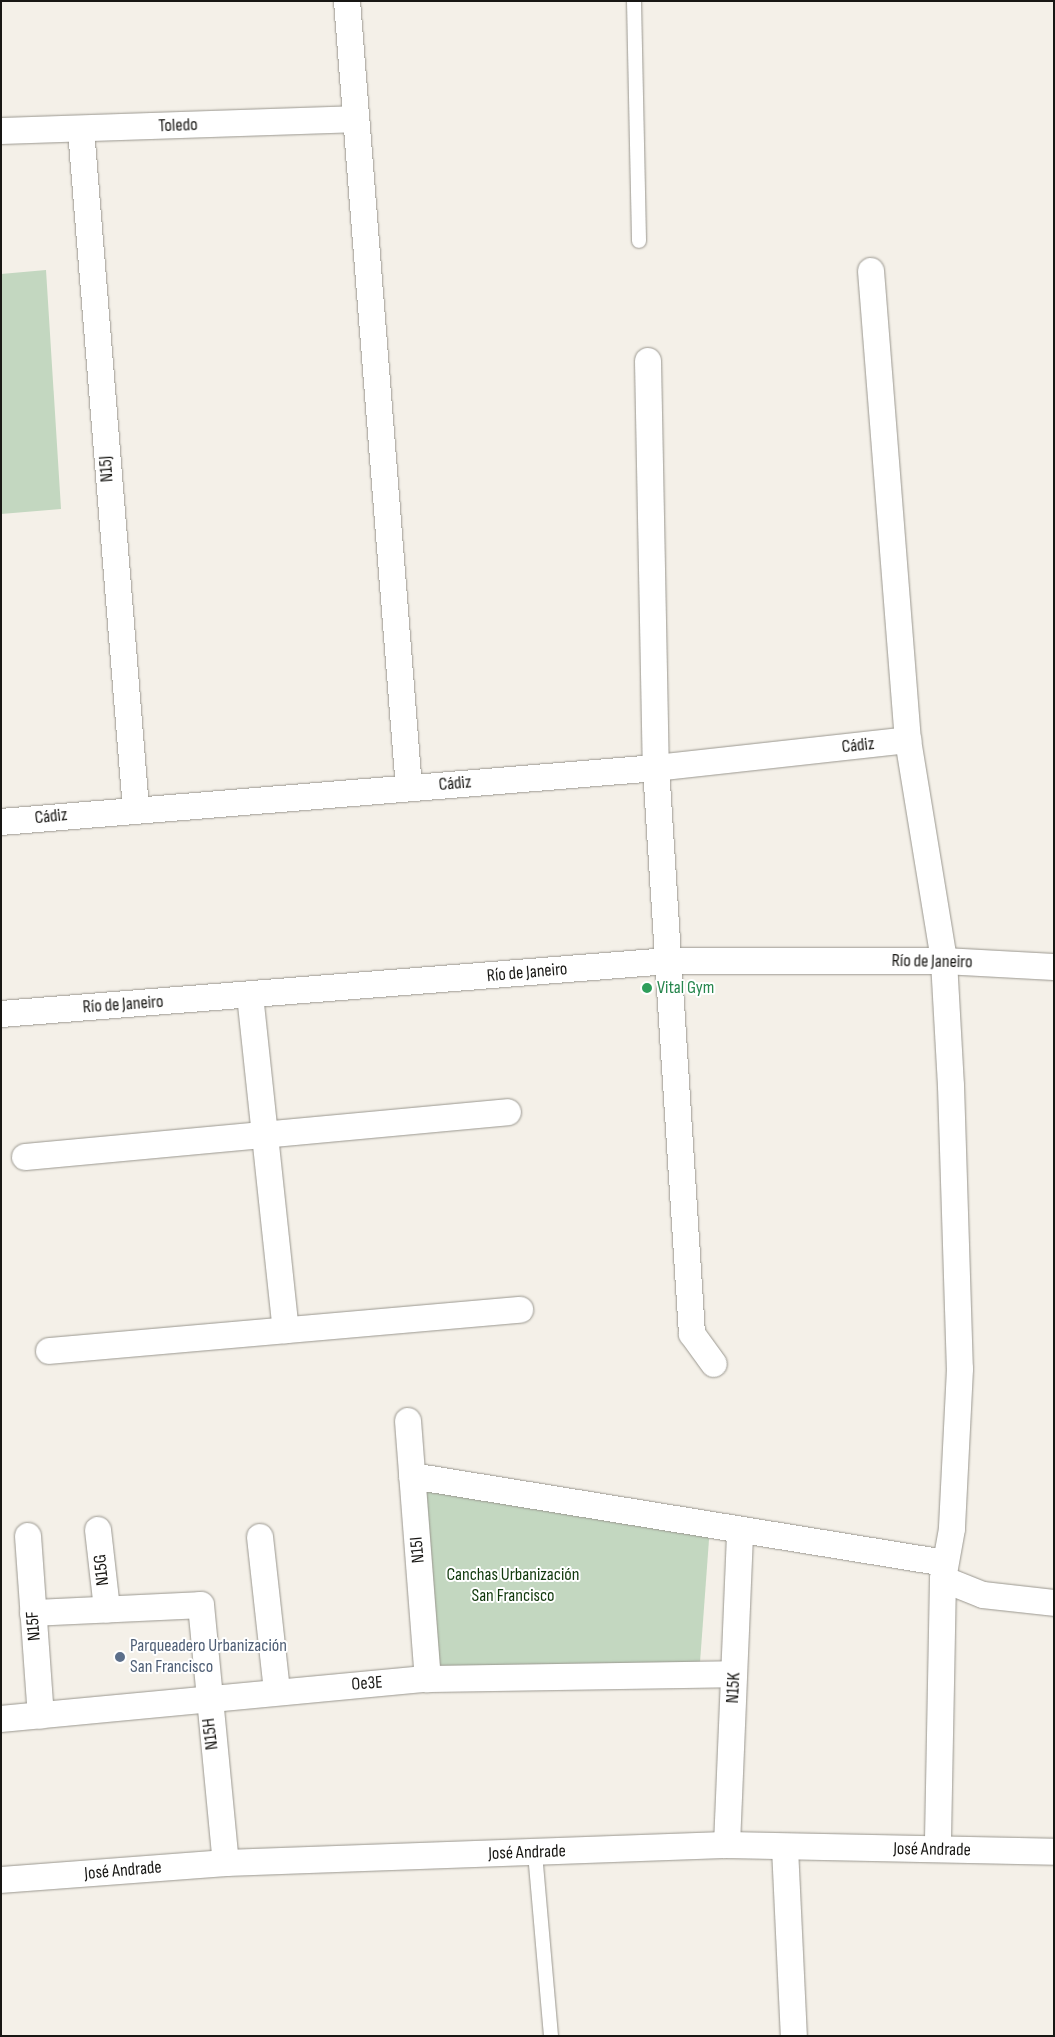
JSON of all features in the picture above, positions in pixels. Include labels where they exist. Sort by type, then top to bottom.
[{"type":"street","points":[[347,1],[354,120],[409,788]]},
{"type":"street","name":"Toledo","points":[[1,131],[354,120]]},
{"type":"street","name":"N15J","points":[[81,130],[136,809]]},
{"type":"street","points":[[871,271],[908,740],[944,961],[960,1369],[952,1529],[944,1571],[938,1849]]},
{"type":"street","points":[[648,361],[656,768],[692,1334],[714,1364]]},
{"type":"street","name":"Cádiz","points":[[1,822],[136,809],[656,768],[908,740]]},
{"type":"street","name":"Río de Janeiro","points":[[1,1014],[668,961],[944,961],[1054,967]]},
{"type":"street","points":[[250,995],[286,1330]]},
{"type":"street","points":[[25,1156],[265,1132],[508,1112]]},
{"type":"street","points":[[49,1351],[520,1310]]},
{"type":"street","name":"N15I","points":[[408,1421],[428,1679]]},
{"type":"street","points":[[412,1476],[740,1532],[944,1571],[983,1595],[1054,1604]]},
{"type":"street","name":"N15G","points":[[98,1530],[107,1609]]},
{"type":"street","name":"N15K","points":[[727,1845],[740,1532]]},
{"type":"street","name":"N15F","points":[[28,1536],[40,1716]]},
{"type":"street","points":[[260,1537],[277,1690]]},
{"type":"street","name":"N15H","points":[[107,1609],[201,1605],[207,1701],[226,1863]]},
{"type":"street","points":[[33,1613],[107,1609]]},
{"type":"street","name":"Oe3E","points":[[1,1719],[207,1701],[277,1690],[428,1679],[734,1674]]},
{"type":"street","name":"José Andrade","points":[[1,1880],[226,1863],[727,1845],[785,1848],[1054,1852]]},
{"type":"street","points":[[785,1848],[794,2036]]},
{"type":"lane","points":[[634,1],[639,241]]},
{"type":"lane","points":[[534,1853],[551,2036]]},
{"type":"green space","points":[[46,270],[61,509],[1,514],[1,274]]},
{"type":"green space","name":"Canchas Urbanización San Francisco","points":[[412,1476],[710,1526],[699,1676],[428,1679]]},
{"type":"place","name":"Vital Gym","points":[[647,988]]},
{"type":"place","name":"Parqueadero Urbanización San Francisco","points":[[120,1657]]}]
